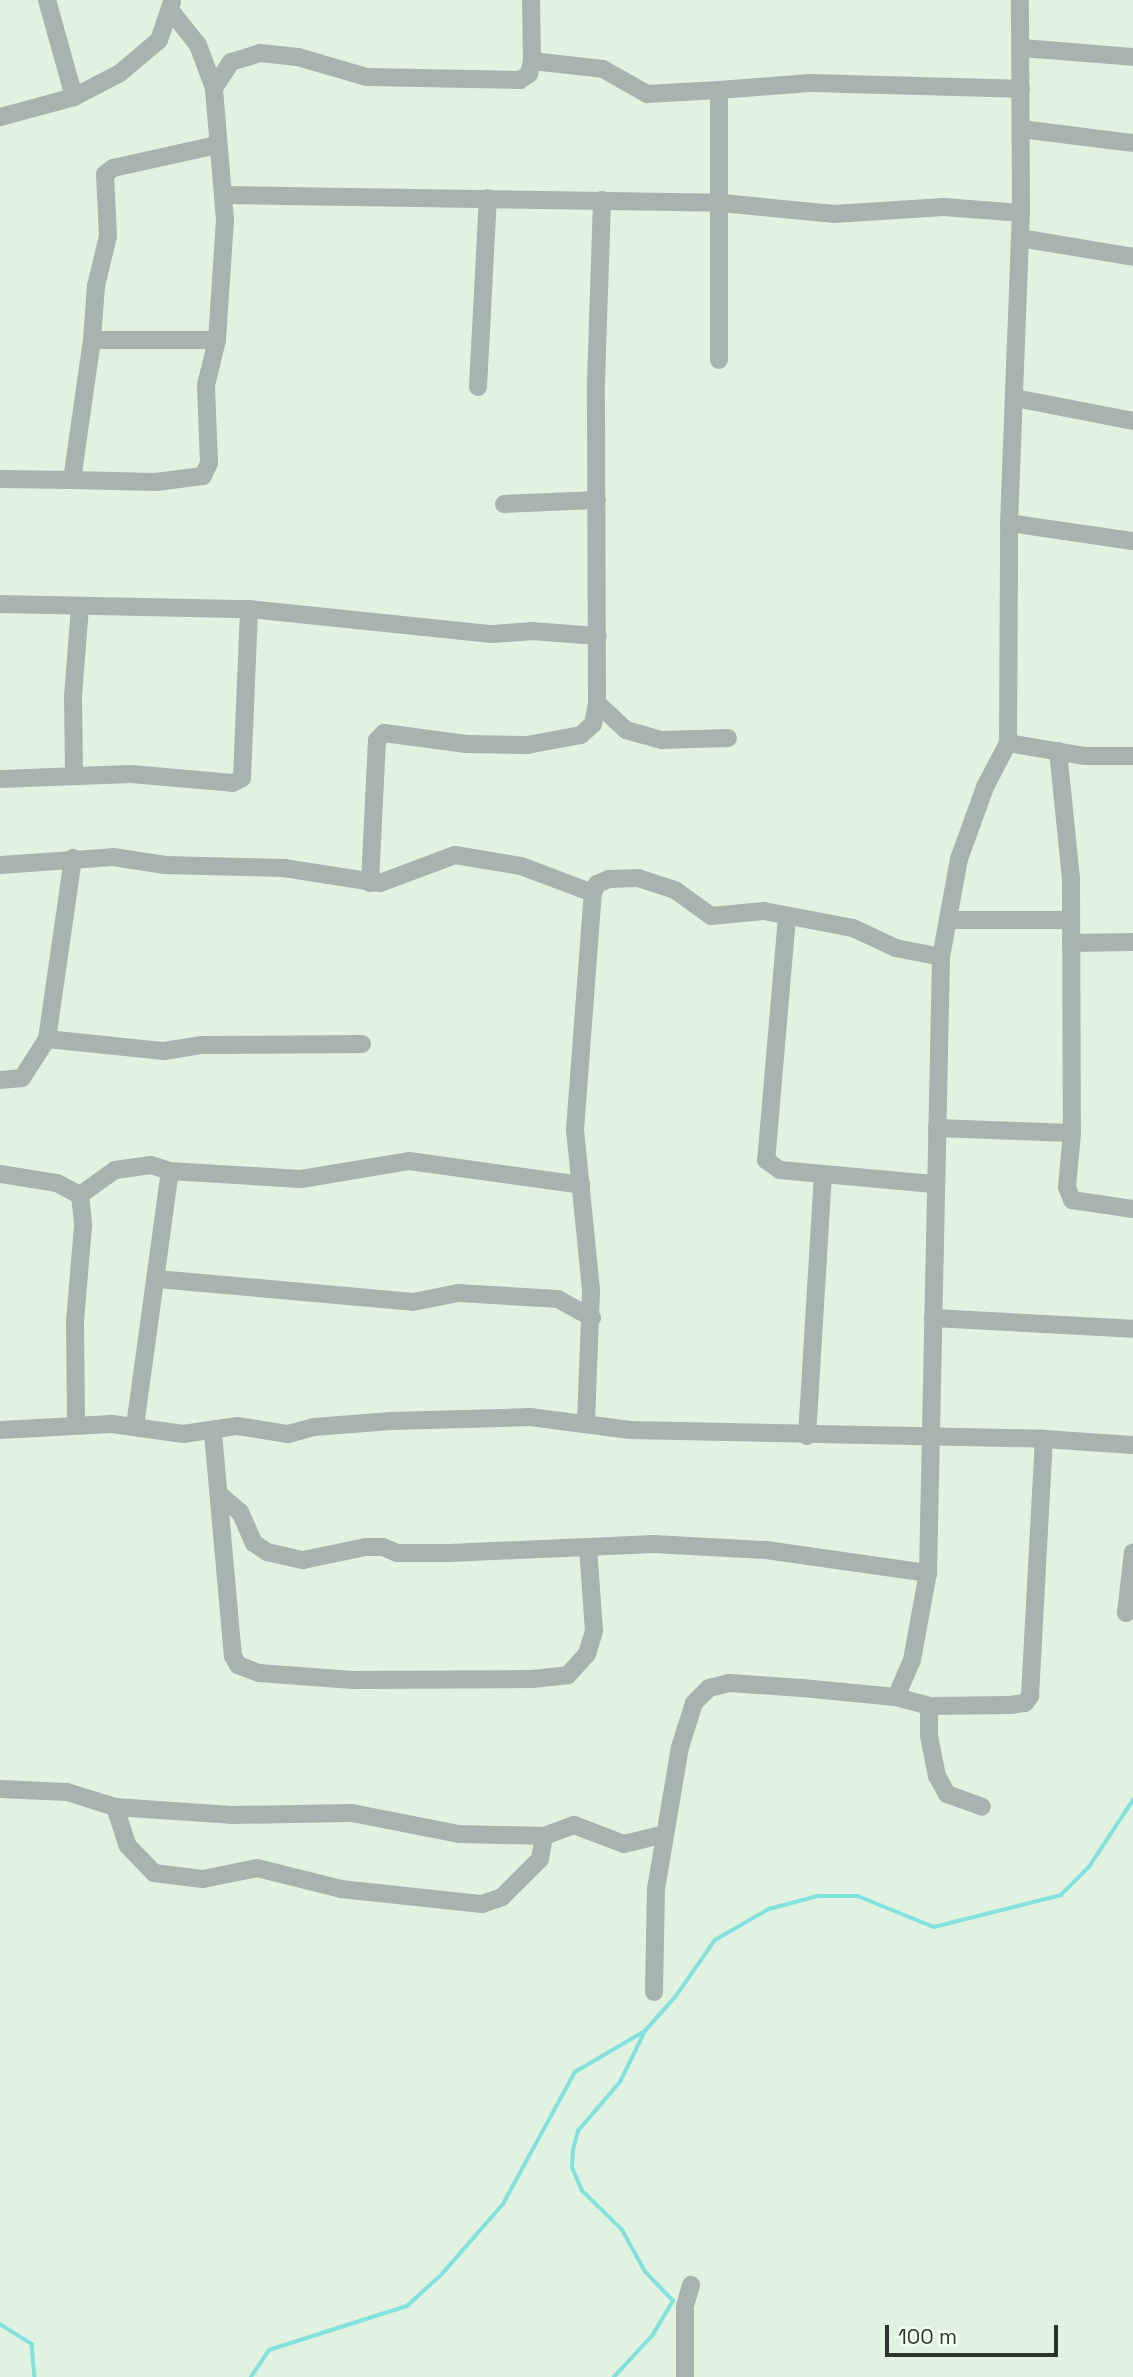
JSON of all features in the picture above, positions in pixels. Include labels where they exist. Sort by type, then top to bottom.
[{"type":"street","points":[[47,0],[74,97]]},
{"type":"street","points":[[214,88],[231,62],[260,52],[298,57],[367,77],[482,82],[520,80],[529,74],[532,61],[531,0]]},
{"type":"street","points":[[896,1697],[912,1660],[928,1573],[933,1439],[933,1184],[942,957],[948,920],[973,817],[1008,743],[1009,523],[1021,214],[1020,0]]},
{"type":"street","points":[[0,117],[74,97],[144,56],[159,40],[172,6]]},
{"type":"street","points":[[0,479],[156,482],[203,476],[209,463],[206,385],[217,340],[224,195],[217,145],[214,88],[198,45],[172,6]]},
{"type":"street","points":[[1022,48],[1133,57]]},
{"type":"street","points":[[532,61],[603,69],[647,94],[810,83],[1021,89]]},
{"type":"street","points":[[719,90],[722,203],[719,360]]},
{"type":"street","points":[[1021,129],[1133,143]]},
{"type":"street","points":[[72,480],[92,340],[96,286],[108,236],[105,174],[113,168],[217,145]]},
{"type":"street","points":[[224,195],[722,203],[834,214],[932,207],[1021,214]]},
{"type":"street","points":[[478,387],[488,198]]},
{"type":"street","points":[[370,883],[377,740],[384,733],[466,744],[555,743],[581,734],[593,724],[597,703],[602,200]]},
{"type":"street","points":[[1020,238],[1133,257]]},
{"type":"street","points":[[92,340],[217,340]]},
{"type":"street","points":[[1015,398],[1133,421]]},
{"type":"street","points":[[504,504],[597,500]]},
{"type":"street","points":[[1009,523],[1133,541]]},
{"type":"street","points":[[0,604],[80,608],[249,609],[492,634],[531,631],[598,636]]},
{"type":"street","points":[[74,776],[73,696],[80,608]]},
{"type":"street","points":[[0,779],[165,774],[233,783],[242,778],[249,609]]},
{"type":"street","points":[[597,703],[626,730],[662,740],[728,738]]},
{"type":"street","points":[[1008,743],[1058,751],[1133,756]]},
{"type":"street","points":[[1058,751],[1070,844],[1072,1133],[1067,1187],[1072,1200],[1133,1209]]},
{"type":"street","points":[[0,864],[73,858],[284,868],[370,883],[393,881],[419,872],[435,859],[455,855],[521,866],[593,893]]},
{"type":"street","points":[[0,1080],[22,1078],[47,1039],[73,858]]},
{"type":"street","points":[[586,1422],[592,1318],[575,1130],[593,893],[597,884],[609,879],[638,878],[674,890],[711,916],[764,911],[853,928],[896,948],[942,957]]},
{"type":"street","points":[[787,917],[766,1160],[780,1170],[822,1176],[933,1184]]},
{"type":"street","points":[[948,920],[1071,920]]},
{"type":"street","points":[[1071,943],[1133,942]]},
{"type":"street","points":[[47,1039],[164,1051],[203,1045],[362,1044]]},
{"type":"street","points":[[937,1128],[1072,1133]]},
{"type":"street","points":[[80,1195],[115,1170],[150,1165],[170,1171],[301,1179],[409,1161],[581,1185]]},
{"type":"street","points":[[135,1426],[158,1279],[170,1171]]},
{"type":"street","points":[[0,1174],[57,1183],[80,1195]]},
{"type":"street","points":[[807,1436],[822,1176]]},
{"type":"street","points":[[76,1425],[75,1321],[83,1226],[80,1195]]},
{"type":"street","points":[[158,1279],[413,1302],[458,1293],[558,1299],[592,1318]]},
{"type":"street","points":[[933,1318],[1133,1329]]},
{"type":"street","points":[[0,1430],[76,1425],[135,1426],[183,1434],[213,1433],[237,1426],[288,1434],[314,1427],[391,1421],[530,1418],[586,1422],[630,1430],[933,1439],[1044,1439],[1133,1445]]},
{"type":"street","points":[[213,1433],[233,1656],[238,1665],[259,1673],[353,1680],[568,1675],[587,1654],[594,1631],[589,1547]]},
{"type":"street","points":[[654,1992],[656,1889],[680,1747],[694,1703],[709,1688],[729,1683],[896,1697],[929,1706],[1010,1705],[1025,1703],[1030,1696],[1044,1439]]},
{"type":"street","points":[[219,1494],[240,1512],[254,1543],[267,1552],[303,1560],[366,1547],[410,1553],[654,1544],[766,1550],[928,1573]]},
{"type":"street","points":[[1126,1613],[1133,1552]]},
{"type":"street","points":[[929,1706],[929,1735],[937,1776],[947,1794],[982,1807]]},
{"type":"street","points":[[0,1789],[87,1795],[115,1807],[231,1815],[352,1813],[459,1834],[544,1836],[574,1825],[624,1844],[665,1834]]},
{"type":"street","points":[[115,1807],[127,1845],[154,1873],[203,1879],[257,1868],[341,1889],[482,1904],[502,1897],[540,1859],[544,1836]]},
{"type":"street","points":[[685,2377],[685,2306],[691,2285]]},
{"type":"waterway","points":[[251,2377],[269,2350],[407,2306],[442,2274],[503,2204],[575,2072],[645,2031],[676,1996],[715,1940],[769,1909],[818,1896],[858,1896],[934,1927],[1061,1895],[1089,1867],[1133,1800]]},
{"type":"waterway","points":[[614,2377],[652,2336],[673,2301],[645,2272],[622,2230],[582,2191],[572,2168],[573,2150],[578,2131],[620,2082],[644,2033]]},
{"type":"waterway","points":[[0,2324],[32,2344],[35,2377]]}]
